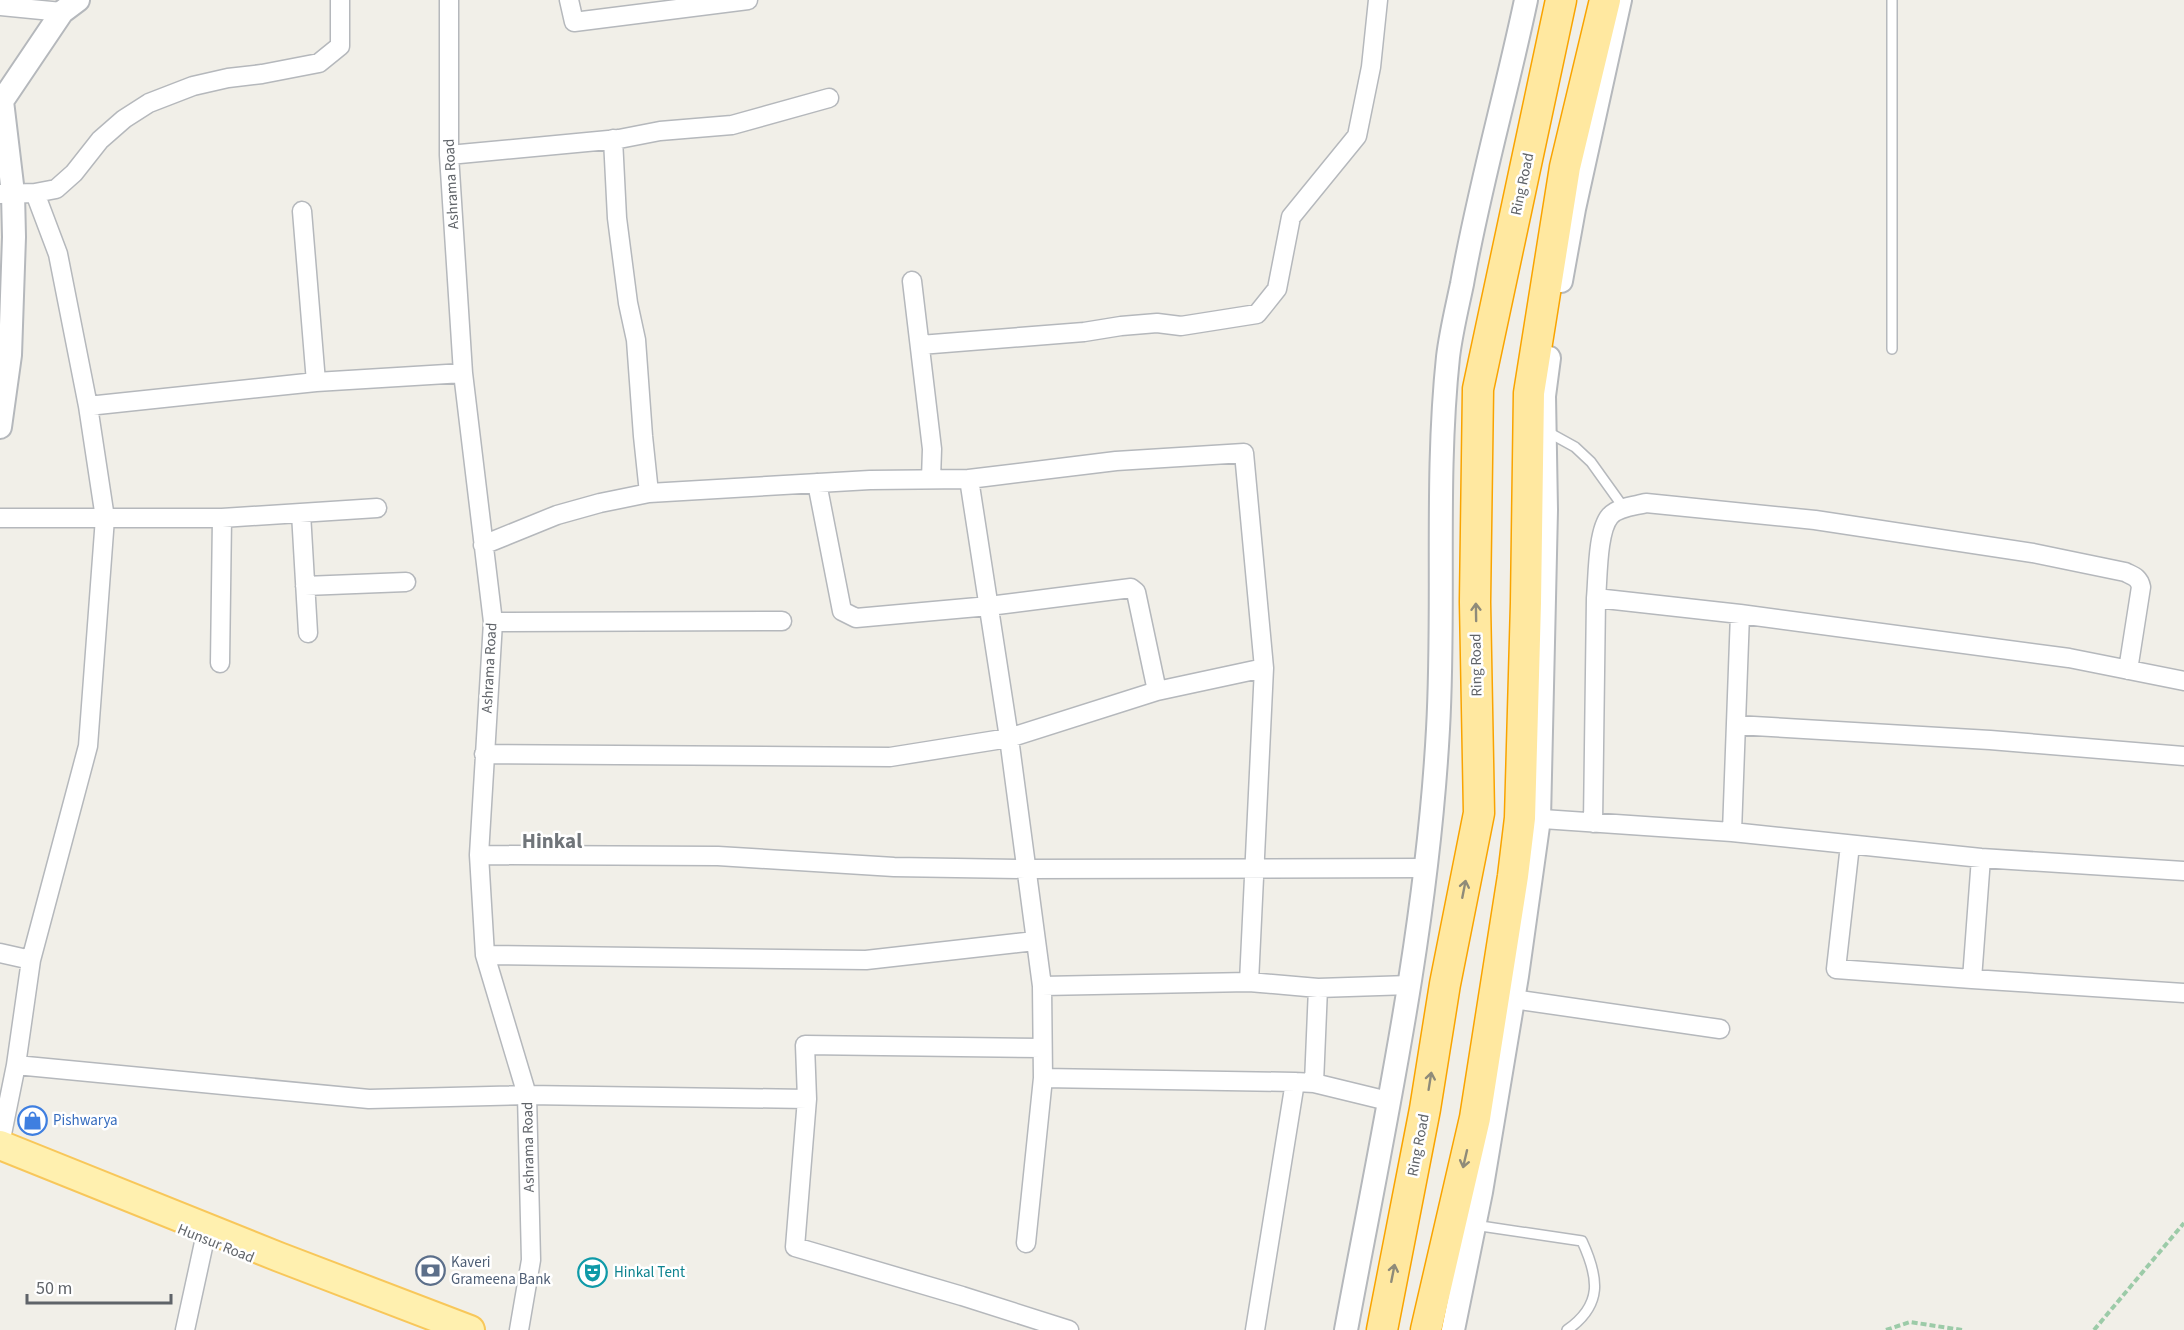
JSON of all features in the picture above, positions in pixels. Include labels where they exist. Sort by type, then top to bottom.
[{"type":"highway","name":"Ring Road","points":[[1382,1330],[1425,1109],[1445,984],[1479,813],[1475,602],[1478,389],[1561,0]]},
{"type":"highway","points":[[1426,1330],[1475,1118],[1513,876],[1530,818],[1526,603],[1529,393],[1565,167],[1605,0]]},
{"type":"main road","points":[[0,1145],[258,1249],[470,1330]]},
{"type":"main road","name":"Hunsur Road","points":[[0,1159],[205,1238],[430,1330]]},
{"type":"street","points":[[16,194],[56,189],[74,173],[100,140],[124,119],[149,103],[205,83],[319,63],[340,46],[340,0]]},
{"type":"street","name":"Ashrama Road","points":[[449,0],[449,154],[462,373],[493,622],[479,855],[485,955],[527,1095],[531,1260],[519,1330]]},
{"type":"street","points":[[569,0],[574,22],[748,0]]},
{"type":"street","points":[[920,345],[1084,332],[1157,323],[1181,326],[1257,314],[1276,289],[1291,217],[1357,136],[1371,67],[1378,0]]},
{"type":"street","points":[[1346,1330],[1410,985],[1427,868],[1438,726],[1442,456],[1448,355],[1470,238],[1511,74],[1526,0]]},
{"type":"street","points":[[1453,1330],[1474,1225],[1513,999],[1530,818],[1546,510],[1544,396],[1553,325],[1574,209],[1620,0]]},
{"type":"street","points":[[0,6],[70,6]]},
{"type":"street","points":[[0,427],[16,194],[2,101],[70,6]]},
{"type":"street","points":[[449,154],[732,125],[829,98]]},
{"type":"street","points":[[613,139],[617,218],[628,303],[636,340],[649,493]]},
{"type":"street","points":[[0,1145],[16,1065],[31,960],[88,746],[105,518],[88,406],[58,254],[16,194]]},
{"type":"street","points":[[302,211],[316,382]]},
{"type":"street","points":[[912,281],[932,449],[931,479]]},
{"type":"street","points":[[88,406],[316,382],[462,373]]},
{"type":"street","points":[[483,546],[557,515],[649,493],[817,483],[969,479],[1116,461],[1244,453],[1264,668],[1249,982]]},
{"type":"street","points":[[969,479],[1009,738],[1042,986],[1042,1078],[1026,1242]]},
{"type":"street","points":[[817,483],[842,611],[856,618],[989,606],[1131,588],[1136,592],[1157,691]]},
{"type":"street","points":[[1593,823],[1596,598],[1603,530],[1611,514],[1624,508],[1646,504],[1815,519],[2033,554],[2125,572],[2136,577],[2141,587],[2128,670]]},
{"type":"street","points":[[0,518],[222,518],[376,508]]},
{"type":"street","points":[[301,513],[308,633]]},
{"type":"street","points":[[220,663],[222,518]]},
{"type":"street","points":[[305,586],[406,582]]},
{"type":"street","points":[[1596,598],[1740,614],[2069,658],[2184,681]]},
{"type":"street","points":[[1732,832],[1740,614]]},
{"type":"street","points":[[493,622],[782,621]]},
{"type":"street","points":[[484,754],[890,757],[1009,738],[1157,691],[1264,668]]},
{"type":"street","points":[[1736,725],[1990,740],[2184,756]]},
{"type":"street","points":[[1530,818],[1732,832],[1981,858],[2184,871]]},
{"type":"street","points":[[1850,844],[1836,969],[2184,993]]},
{"type":"street","points":[[479,855],[718,856],[894,867],[1025,869],[1427,868]]},
{"type":"street","points":[[1972,979],[1981,858]]},
{"type":"street","points":[[485,955],[866,960],[1035,940]]},
{"type":"street","points":[[0,953],[31,960]]},
{"type":"street","points":[[1042,986],[1249,982],[1318,988],[1410,985]]},
{"type":"street","points":[[1314,1083],[1318,988]]},
{"type":"street","points":[[1513,999],[1719,1029]]},
{"type":"street","points":[[1042,1047],[804,1045],[807,1099],[795,1247],[963,1296],[1069,1330]]},
{"type":"street","points":[[16,1065],[369,1099],[527,1095],[807,1099]]},
{"type":"street","points":[[1042,1078],[1314,1083],[1388,1101]]},
{"type":"street","points":[[1255,1330],[1295,1082]]},
{"type":"street","points":[[185,1330],[205,1238]]},
{"type":"lane","points":[[1892,0],[1892,349]]},
{"type":"lane","points":[[1544,430],[1575,447],[1591,462],[1624,508]]},
{"type":"lane","points":[[1474,1225],[1582,1241],[1594,1265],[1596,1282],[1590,1306],[1580,1321],[1567,1330]]},
{"type":"path","points":[[2094,1330],[2184,1224]]},
{"type":"path","points":[[1886,1330],[1910,1322],[1962,1330]]},
{"type":"place","name":"Pishwarya","points":[[32,1120]]},
{"type":"place","name":"Kaveri Grameena Bank","points":[[430,1271]]},
{"type":"place","name":"Hinkal Tent","points":[[593,1272]]},
{"type":"district","name":"Hinkal","points":[[552,841]]}]
